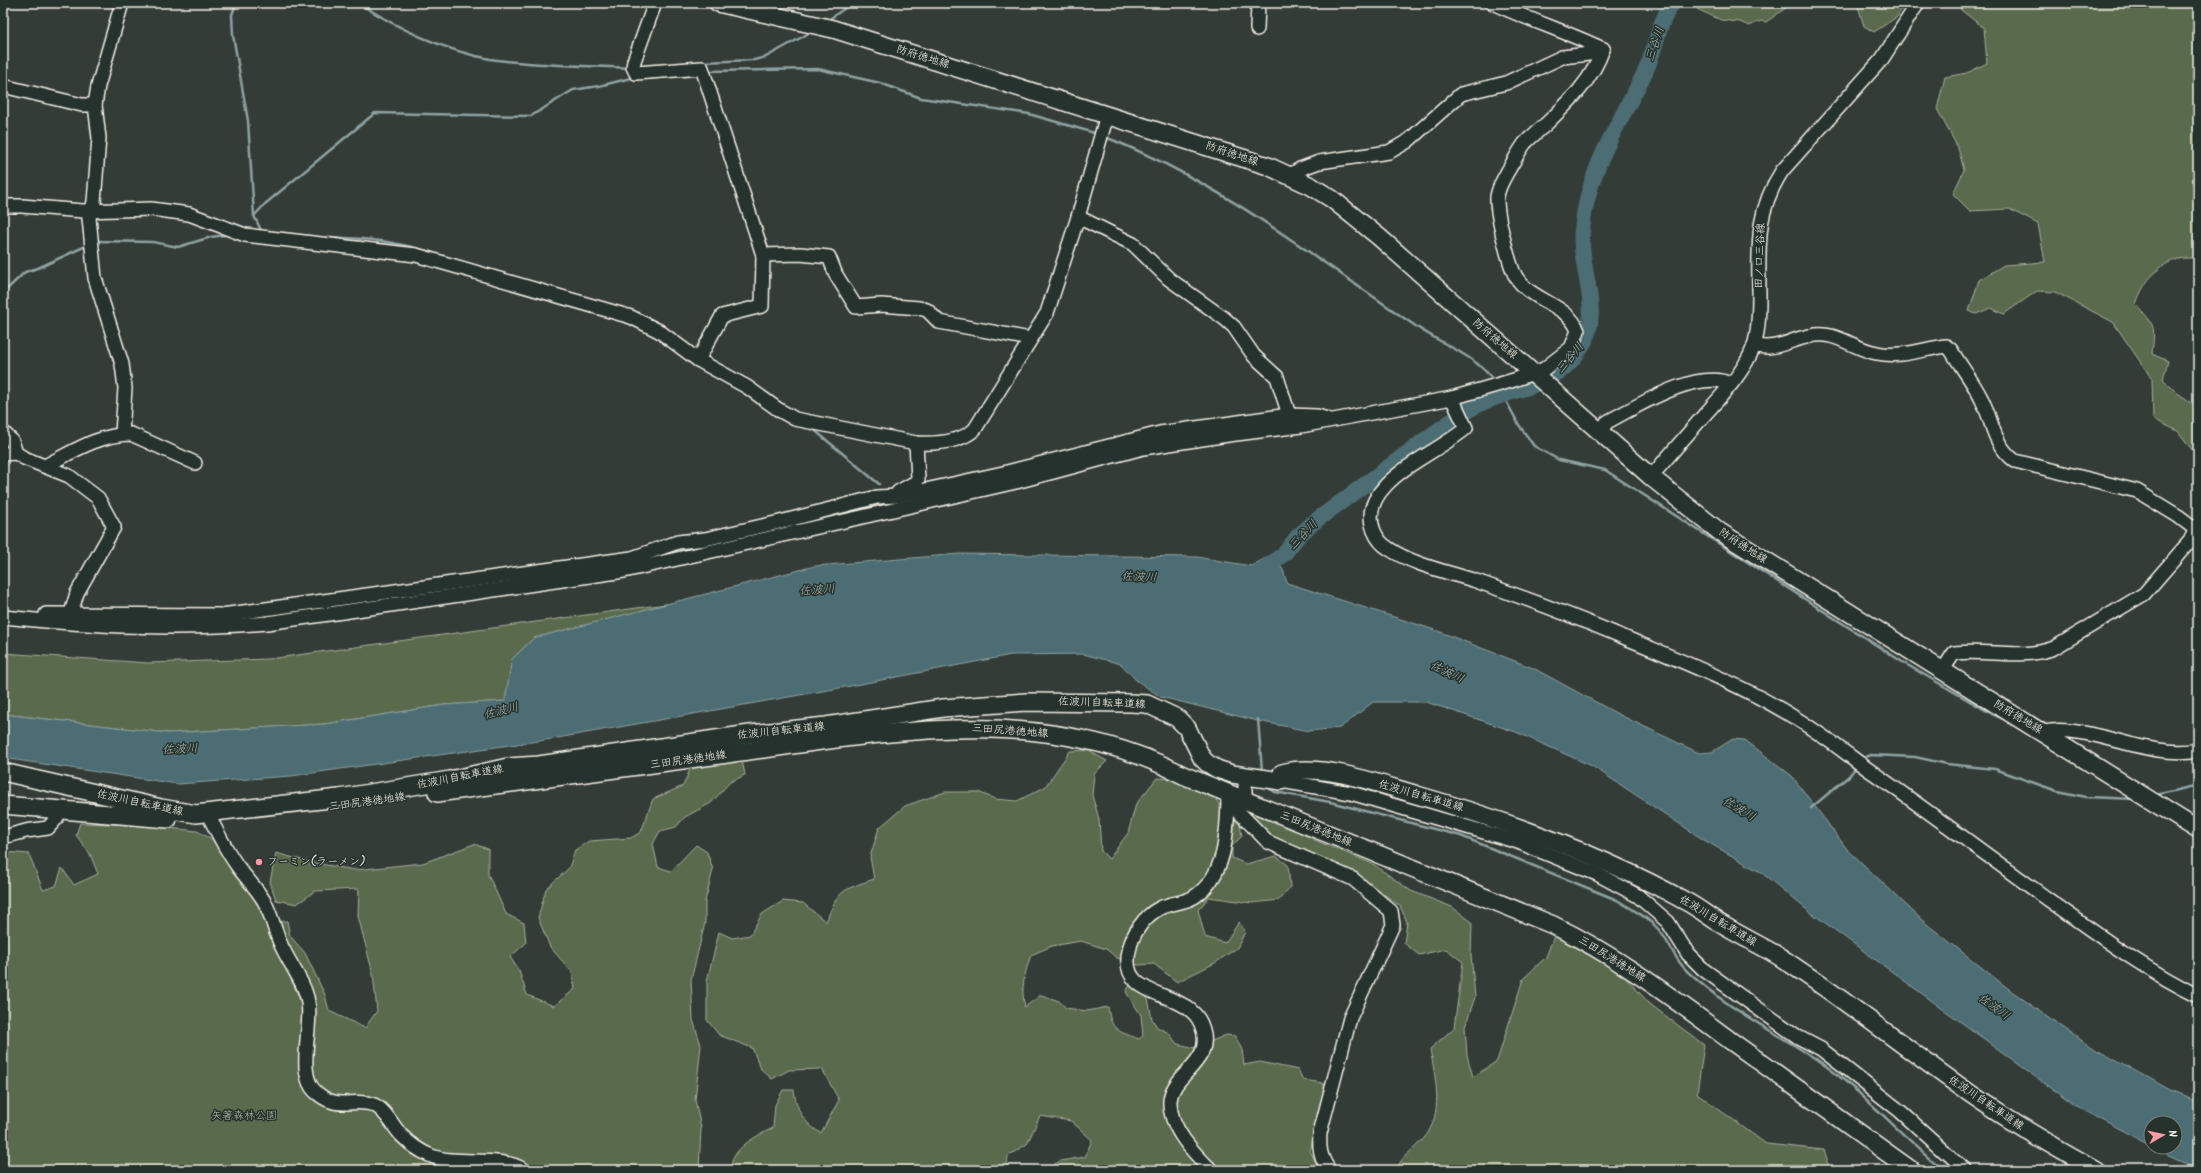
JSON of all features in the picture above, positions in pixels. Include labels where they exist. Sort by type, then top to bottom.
[{"type":"main road","name":"防府徳地線","points":[[718,3],[833,29],[1268,166],[1290,175],[1332,199],[1540,378],[1651,477],[1720,532],[1942,671],[2044,732],[2198,830]]},
{"type":"main road","name":"佐波川自転車道線","points":[[3,772],[161,808],[196,814],[339,798],[450,780],[508,768],[539,765],[750,734],[826,726],[942,708],[1056,701],[1147,704],[1177,718],[1187,728],[1202,758],[1207,763],[1232,774],[1277,780],[1282,773],[1290,771],[1326,772],[1379,784],[1517,826],[1566,844],[1626,871],[1688,903],[1724,926],[1784,960],[1981,1101],[2040,1139],[2096,1170]]},
{"type":"main road","name":"三田尻港徳地線","points":[[3,805],[183,820],[211,820],[256,817],[480,784],[915,730],[996,728],[1046,733],[1089,740],[1157,761],[1228,797],[1245,800],[1553,925],[1581,939],[1667,994],[1911,1170]]},
{"type":"street","points":[[122,3],[98,86],[95,105],[99,138],[94,202],[89,218],[95,278],[122,364],[125,388],[122,434]]},
{"type":"street","points":[[654,3],[634,61],[634,71],[636,73],[702,68],[763,255],[762,306],[722,316],[709,336],[700,357]]},
{"type":"street","points":[[1257,29],[1258,3]]},
{"type":"street","points":[[1493,3],[1533,21],[1574,35],[1604,49]]},
{"type":"street","name":"田ノ口三谷線","points":[[1651,477],[1732,384],[1743,367],[1754,345],[1759,305],[1760,229],[1763,209],[1771,188],[1782,171],[1882,60],[1918,3]]},
{"type":"street","points":[[1290,175],[1300,169],[1319,162],[1389,152],[1408,141],[1461,94],[1506,83],[1562,57],[1589,54],[1604,49]]},
{"type":"street","points":[[3,617],[149,628],[227,626],[261,623],[624,571],[1016,482],[1143,448],[1454,404],[1514,380],[1540,378],[1550,366],[1571,348],[1578,331],[1574,321],[1568,315],[1527,290],[1517,280],[1509,257],[1497,205],[1497,196],[1501,184],[1525,144],[1579,92],[1588,81],[1604,49]]},
{"type":"street","points":[[3,86],[82,105],[95,105]]},
{"type":"street","points":[[3,206],[91,211],[150,209],[174,212],[208,221],[245,235],[416,256],[630,317],[659,331],[747,387],[779,410],[801,420],[916,443],[951,441],[967,436],[975,429],[1047,313],[1078,217],[1107,115]]},
{"type":"street","points":[[1078,217],[1133,244],[1169,279],[1225,319],[1234,328],[1254,356],[1277,377],[1289,415]]},
{"type":"street","points":[[763,255],[800,254],[829,257],[836,275],[856,307],[881,305],[919,308],[927,310],[939,322],[1030,339]]},
{"type":"street","points":[[1754,345],[1763,348],[1782,345],[1810,336],[1828,335],[1877,354],[1917,353],[1946,346],[1951,350],[1982,399],[1995,438],[2004,453],[2015,461],[2138,491],[2197,530],[2190,541],[2144,594],[2054,648],[2042,653],[1967,652],[1954,654],[1942,671]]},
{"type":"street","points":[[1600,432],[1607,422],[1683,385],[1711,380],[1724,380],[1732,384]]},
{"type":"street","points":[[1454,404],[1466,428],[1396,477],[1382,488],[1374,499],[1371,512],[1373,527],[1379,540],[1388,548],[1427,565],[1570,615],[1652,649],[1718,677],[1792,716],[1914,801],[2086,927],[2148,967],[2198,996]]},
{"type":"street","points":[[26,619],[40,614],[71,613],[163,616],[222,615],[632,558],[678,542],[705,539],[784,522],[877,497],[898,496],[1003,473],[1160,432],[1289,415],[1317,416],[1327,418],[1329,422]]},
{"type":"street","points":[[3,432],[12,441],[10,453],[69,476],[98,498],[114,527],[77,593],[71,613]]},
{"type":"street","points":[[45,466],[87,443],[122,434],[131,434],[195,463]]},
{"type":"street","points":[[847,520],[847,516],[916,482],[918,479],[916,443]]},
{"type":"street","points":[[654,551],[691,551],[696,555]]},
{"type":"street","points":[[2044,732],[2067,731],[2168,752],[2198,750]]},
{"type":"street","points":[[750,734],[752,751]]},
{"type":"street","points":[[450,780],[480,784],[508,768]]},
{"type":"street","points":[[1245,800],[1249,776]]},
{"type":"street","points":[[1277,780],[1351,793],[1518,842],[1597,874],[1638,896],[1668,922],[1688,954],[1704,970],[1798,1037],[1821,1049],[1900,1111],[1965,1170]]},
{"type":"street","points":[[1211,1170],[1195,1154],[1180,1132],[1173,1118],[1170,1101],[1174,1088],[1200,1059],[1204,1042],[1200,1024],[1187,1006],[1178,1001],[1145,990],[1129,970],[1128,952],[1135,933],[1144,920],[1160,908],[1194,897],[1209,883],[1227,841],[1228,797]]},
{"type":"street","points":[[1228,797],[1268,842],[1352,878],[1391,911],[1393,918],[1393,925],[1350,1018],[1320,1133],[1319,1147],[1322,1160],[1329,1170]]},
{"type":"street","points":[[3,837],[26,831],[48,828],[56,819],[60,810]]},
{"type":"street","points":[[211,820],[238,866],[264,900],[282,948],[302,986],[308,1002],[310,1020],[306,1060],[307,1078],[315,1092],[328,1101],[344,1104],[362,1103],[375,1105],[402,1136],[430,1155],[450,1160],[505,1164],[524,1170]]},
{"type":"green space","points":[[1695,3],[1793,3],[1766,22],[1761,21],[1749,26],[1740,22],[1721,20],[1697,9]]},
{"type":"green space","points":[[1857,3],[1904,4],[1897,17],[1874,32],[1864,26]]},
{"type":"green space","points":[[1960,3],[2198,3],[2198,251],[2194,258],[2174,260],[2165,264],[2154,273],[2141,291],[2136,304],[2153,326],[2154,337],[2152,354],[2168,361],[2163,379],[2176,392],[2198,407],[2198,458],[2178,431],[2153,419],[2152,379],[2113,322],[2055,292],[2037,291],[2004,314],[1991,308],[1976,314],[1969,311],[1979,280],[2004,265],[2045,262],[2038,224],[2009,209],[1970,211],[1953,194],[1964,170],[1958,148],[1937,109],[1945,77],[1967,73],[1987,63],[1984,28],[1961,10]]},
{"type":"green space","points":[[673,603],[534,638],[512,659],[506,701],[444,705],[325,724],[168,733],[3,714],[3,653],[148,663],[269,659]]},
{"type":"green space","points":[[1087,750],[1107,761],[1094,774],[1092,795],[1099,819],[1101,851],[1109,859],[1128,833],[1136,804],[1157,778],[1170,779],[1216,799],[1223,810],[1240,824],[1242,836],[1232,846],[1232,858],[1246,864],[1276,856],[1288,865],[1290,887],[1279,900],[1252,903],[1209,897],[1198,910],[1205,937],[1225,943],[1239,922],[1245,932],[1237,948],[1215,963],[1177,982],[1154,964],[1138,965],[1117,958],[1106,949],[1081,941],[1052,946],[1031,955],[1025,974],[1023,987],[1025,1007],[1041,995],[1059,1001],[1066,1008],[1087,1011],[1108,1007],[1109,1015],[1114,1026],[1121,1032],[1139,1039],[1143,1036],[1141,1015],[1126,992],[1131,983],[1148,999],[1152,1019],[1157,1027],[1169,1033],[1177,1044],[1196,1048],[1226,1035],[1235,1036],[1242,1050],[1244,1065],[1260,1062],[1298,1070],[1303,1080],[1323,1083],[1325,1087],[1310,1151],[1320,1170],[1045,1170],[1060,1161],[1085,1157],[1092,1140],[1071,1121],[1040,1116],[1027,1144],[1008,1156],[1007,1170],[731,1170],[735,1155],[740,1149],[752,1139],[773,1128],[775,1105],[783,1090],[794,1090],[799,1110],[802,1115],[810,1125],[821,1133],[839,1100],[822,1069],[789,1070],[772,1079],[761,1069],[752,1048],[719,1035],[707,1020],[707,981],[719,932],[732,938],[750,935],[762,914],[783,901],[803,903],[826,922],[834,903],[842,893],[848,889],[874,879],[870,857],[879,828],[905,806],[945,792],[978,792],[995,799],[1017,801],[1045,787],[1070,751]]},
{"type":"green space","name":"矢箸森林公園","points":[[742,760],[745,775],[730,782],[711,803],[685,817],[676,827],[660,831],[653,844],[658,867],[671,871],[696,845],[707,852],[713,870],[705,901],[705,923],[691,980],[693,1020],[701,1045],[695,1100],[701,1128],[699,1170],[3,1170],[4,852],[29,854],[43,890],[56,886],[62,868],[74,885],[98,874],[90,854],[76,835],[80,823],[141,825],[197,831],[212,839],[235,875],[256,897],[267,922],[287,921],[290,936],[305,953],[325,995],[329,1011],[365,1028],[377,1011],[373,974],[358,916],[359,889],[315,891],[297,904],[276,900],[270,882],[276,853],[309,862],[355,870],[423,863],[474,844],[488,849],[488,874],[506,914],[524,923],[526,943],[510,957],[519,971],[527,995],[554,1006],[575,989],[572,972],[550,947],[538,918],[546,889],[569,868],[575,850],[589,841],[631,838],[641,832],[653,799],[683,786],[691,767]]},
{"type":"green space","points":[[1250,808],[1317,841],[1373,864],[1411,891],[1452,907],[1472,922],[1471,955],[1475,997],[1465,1027],[1467,1055],[1473,1077],[1497,1061],[1523,979],[1546,957],[1554,936],[1621,973],[1650,1004],[1704,1045],[1697,1093],[1766,1144],[1824,1150],[1831,1170],[1396,1170],[1402,1159],[1428,1133],[1433,1123],[1437,1103],[1436,1081],[1430,1049],[1454,1028],[1463,962],[1446,949],[1419,955],[1404,943],[1407,922],[1400,906],[1355,873],[1281,844],[1243,814]]},
{"type":"water","name":"佐波川","points":[[960,554],[1197,557],[1251,566],[1273,554],[1283,570],[1287,583],[1435,630],[1533,668],[1616,713],[1699,753],[1712,752],[1733,739],[1745,740],[1792,776],[1847,849],[1923,921],[2010,990],[2091,1047],[2172,1091],[2198,1101],[2198,1168],[2170,1155],[2183,1155],[2183,1115],[2143,1115],[2143,1142],[2076,1106],[1806,909],[1762,873],[1704,840],[1592,766],[1516,732],[1426,702],[1373,702],[1340,728],[1309,731],[1258,721],[1161,697],[1136,680],[1121,664],[1083,654],[1011,655],[845,687],[552,739],[291,776],[178,784],[3,758],[3,714],[168,733],[325,724],[444,705],[505,701],[512,659],[534,638],[815,566]]},
{"type":"waterway","points":[[236,3],[232,15],[233,35],[248,121],[254,216],[262,232]]},
{"type":"waterway","points":[[359,3],[405,30],[439,44],[473,55],[490,59],[524,63],[629,68]]},
{"type":"waterway","points":[[831,18],[852,3]]},
{"type":"waterway","name":"三谷川","points":[[1259,572],[1284,554],[1298,536],[1314,522],[1448,423],[1488,400],[1531,386],[1557,374],[1579,351],[1587,337],[1591,307],[1582,245],[1585,207],[1598,165],[1606,146],[1646,70],[1664,18],[1673,3]]},
{"type":"waterway","points":[[702,62],[754,60],[766,57],[813,31]]},
{"type":"waterway","points":[[708,71],[818,69],[880,83],[921,98],[1029,114],[1098,134]]},
{"type":"waterway","points":[[254,216],[265,204],[375,113],[531,116],[573,90],[599,86],[635,77]]},
{"type":"waterway","points":[[1105,137],[1147,155],[1188,176],[1266,223],[1417,327],[1468,357],[1478,364],[1494,381]]},
{"type":"waterway","points":[[96,241],[153,242],[178,247],[211,237],[225,235]]},
{"type":"waterway","points":[[325,238],[352,238],[379,241],[433,253]]},
{"type":"waterway","points":[[3,293],[25,272],[38,268],[88,245]]},
{"type":"waterway","points":[[1499,388],[1519,425],[1534,446],[1559,460],[1605,470],[1904,663],[1992,714],[2006,720]]},
{"type":"waterway","points":[[772,397],[786,407]]},
{"type":"waterway","points":[[812,428],[879,484]]},
{"type":"waterway","points":[[1258,719],[1262,771]]},
{"type":"waterway","points":[[2079,738],[2140,753]]},
{"type":"waterway","points":[[1861,759],[1871,755],[1915,757],[1947,764],[1995,769],[2057,791],[2086,797],[2135,799]]},
{"type":"waterway","points":[[1811,808],[1849,776],[1856,767]]},
{"type":"waterway","points":[[2156,795],[2198,785]]},
{"type":"waterway","points":[[1267,787],[1275,792],[1330,802],[1461,836],[1617,900],[1655,925],[1683,967],[1702,985],[1733,1008],[1816,1059],[1850,1085],[1944,1170]]},
{"type":"place","name":"フーミン(ラーメン)","points":[[259,862]]}]
